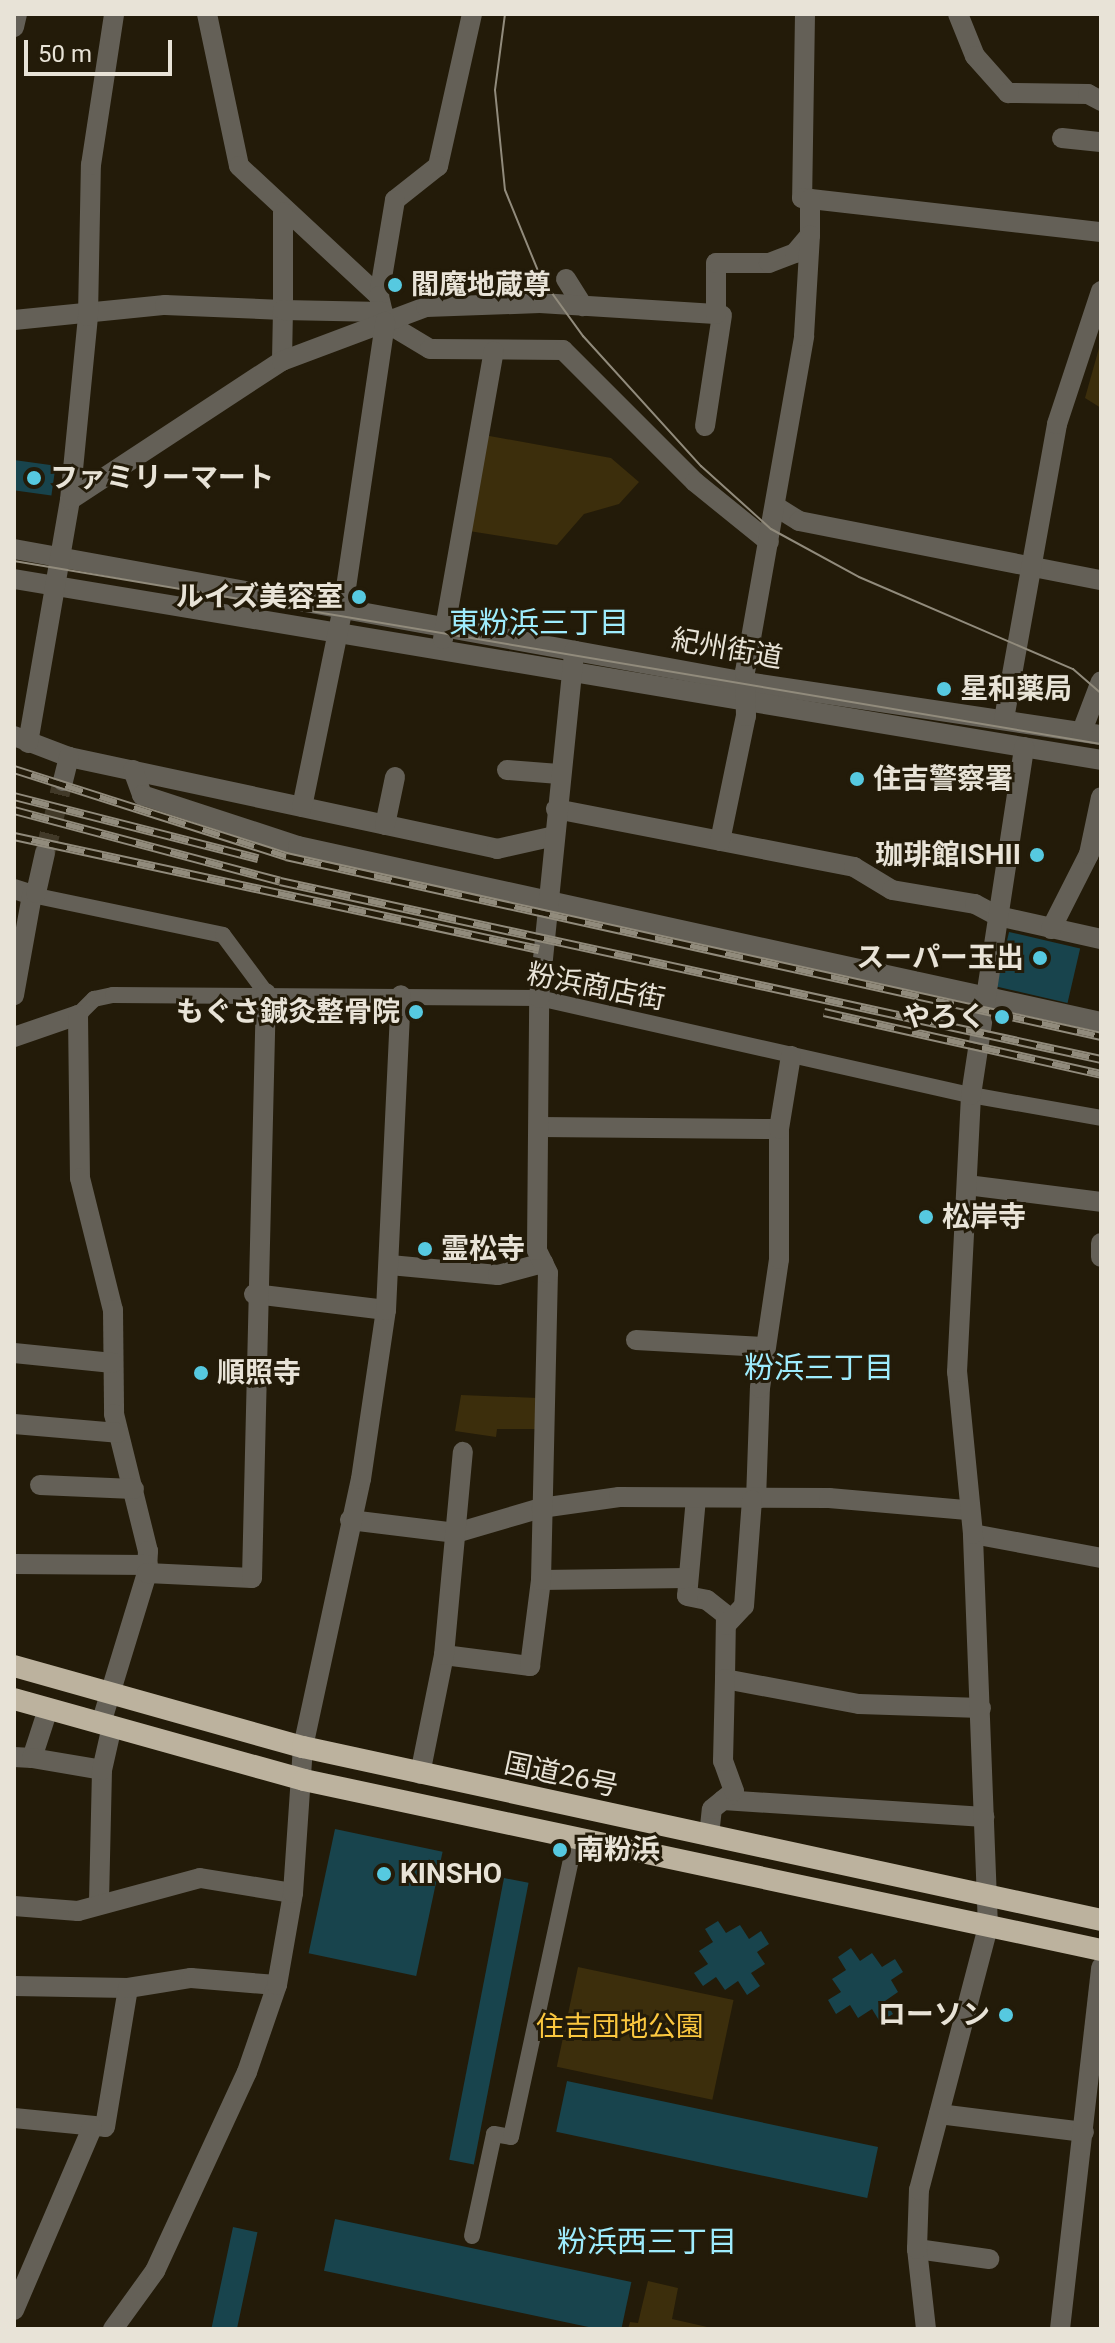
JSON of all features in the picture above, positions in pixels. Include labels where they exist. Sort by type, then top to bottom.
[{"type":"highway","name":"国道26号","points":[[14,1666],[303,1747],[987,1898],[1101,1920]]},
{"type":"highway","points":[[14,1699],[304,1780],[1101,1950]]},
{"type":"street","points":[[14,27],[17,14]]},
{"type":"street","points":[[114,14],[91,165],[88,316],[70,500],[56,587],[19,740],[69,757],[497,849],[554,836]]},
{"type":"street","points":[[207,14],[239,166],[382,310],[430,349],[563,350],[624,416],[769,542]]},
{"type":"street","points":[[302,807],[343,608],[395,200],[438,166],[472,14]]},
{"type":"street","points":[[805,14],[802,198],[1101,232]]},
{"type":"street","points":[[958,14],[975,56],[1008,93],[1088,94],[1101,101]]},
{"type":"street","points":[[1062,138],[1101,142]]},
{"type":"street","points":[[720,841],[746,705],[746,682],[804,336],[810,199]]},
{"type":"street","points":[[282,361],[283,212]]},
{"type":"street","points":[[14,320],[88,316],[165,305],[283,310],[583,306],[716,314],[716,263],[769,263],[795,253],[810,235]]},
{"type":"street","points":[[566,279],[583,306]]},
{"type":"street","points":[[1004,719],[1029,565],[1057,424],[1101,291]]},
{"type":"street","points":[[70,500],[282,361],[382,310]]},
{"type":"street","points":[[705,426],[722,315]]},
{"type":"street","points":[[440,652],[494,351]]},
{"type":"street","points":[[775,506],[799,521],[1101,580]]},
{"type":"street","name":"紀州街道","points":[[14,549],[60,560],[746,682],[1092,733]]},
{"type":"street","name":"紀州街道","points":[[14,579],[746,705],[1101,760]]},
{"type":"street","points":[[444,1655],[530,1666],[541,1580],[548,1273],[537,1250],[539,998],[553,904],[556,809],[574,651]]},
{"type":"street","points":[[1092,733],[1101,681]]},
{"type":"street","points":[[926,2329],[917,2249],[919,2190],[988,1927],[973,1534],[967,1510],[957,1372],[971,1095],[1024,747]]},
{"type":"street","points":[[63,781],[69,757]]},
{"type":"street","points":[[133,770],[142,795],[219,823],[553,904],[1101,1022]]},
{"type":"street","points":[[507,770],[559,774]]},
{"type":"street","points":[[385,825],[395,777]]},
{"type":"street","points":[[1051,929],[1089,854],[1101,797]]},
{"type":"street","points":[[556,809],[854,867],[892,890],[975,904],[998,916],[1101,939]]},
{"type":"street","points":[[14,995],[27,892],[45,853]]},
{"type":"street","points":[[14,1564],[147,1569],[252,1578],[254,1294],[266,993],[223,935],[27,892]]},
{"type":"street","name":"粉浜商店街","points":[[78,1015],[94,999],[113,995],[266,993],[539,998],[971,1095],[1101,1118]]},
{"type":"street","points":[[113,2329],[155,2271],[247,2072],[277,1985],[293,1893],[304,1780],[303,1747],[350,1520],[386,1310],[401,995]]},
{"type":"street","points":[[14,1037],[78,1015],[80,1178],[113,1310],[112,1363],[118,1433],[134,1489],[147,1569],[109,1693],[102,1770],[99,1904]]},
{"type":"street","points":[[726,1625],[744,1606],[764,1347],[779,1259],[779,1129],[791,1056]]},
{"type":"street","points":[[539,1127],[779,1129]]},
{"type":"street","points":[[967,1185],[1101,1202]]},
{"type":"street","points":[[1101,1243],[1101,1257]]},
{"type":"street","points":[[390,1265],[498,1275],[543,1263]]},
{"type":"street","points":[[254,1294],[386,1310]]},
{"type":"street","points":[[636,1340],[764,1347]]},
{"type":"street","points":[[14,1353],[112,1363]]},
{"type":"street","points":[[14,1424],[118,1433]]},
{"type":"street","points":[[420,1774],[444,1655],[463,1452]]},
{"type":"street","points":[[40,1485],[134,1489]]},
{"type":"street","points":[[350,1520],[456,1533],[541,1508],[619,1497],[829,1498],[967,1510]]},
{"type":"street","points":[[696,1498],[687,1596],[707,1600],[726,1615],[723,1761],[734,1791],[712,1809],[709,1836]]},
{"type":"street","points":[[973,1534],[1101,1558]]},
{"type":"street","points":[[541,1580],[687,1578]]},
{"type":"street","points":[[725,1679],[859,1704],[981,1708]]},
{"type":"street","points":[[48,1709],[23,1758],[102,1770]]},
{"type":"street","points":[[723,1800],[984,1817]]},
{"type":"street","points":[[472,2236],[494,2134],[511,2137],[572,1856]]},
{"type":"street","points":[[14,1906],[78,1911],[200,1878],[293,1893]]},
{"type":"street","points":[[1060,2329],[1101,1967]]},
{"type":"street","points":[[14,1986],[128,1988],[191,1978],[277,1985]]},
{"type":"street","points":[[14,2118],[105,2127],[128,1988]]},
{"type":"street","points":[[939,2114],[1084,2132]]},
{"type":"street","points":[[14,2310],[18,2281],[92,2128]]},
{"type":"street","points":[[917,2249],[989,2259]]},
{"type":"green space","points":[[1101,341],[1101,408],[1085,398]]},
{"type":"green space","points":[[484,435],[611,458],[639,482],[619,504],[584,514],[557,545],[469,531]]},
{"type":"green space","points":[[461,1395],[538,1398],[538,1429],[497,1429],[496,1437],[455,1431]]},
{"type":"green space","name":"住吉団地公園","points":[[578,1967],[734,2000],[712,2100],[557,2067]]},
{"type":"green space","points":[[648,2281],[678,2288],[672,2319],[716,2329],[628,2329],[630,2322],[638,2323]]},
{"type":"building","name":"ファミリーマート","points":[[14,460],[56,466],[51,496],[14,490]]},
{"type":"building","name":"スーパー玉出","points":[[1009,932],[1080,948],[1068,1003],[996,987]]},
{"type":"building","points":[[335,1829],[443,1852],[416,1976],[309,1953]]},
{"type":"building","points":[[504,1878],[529,1883],[474,2164],[449,2160]]},
{"type":"building","points":[[718,1921],[726,1933],[740,1925],[749,1939],[761,1931],[769,1944],[757,1952],[765,1964],[751,1973],[760,1986],[747,1995],[738,1981],[725,1990],[716,1977],[703,1986],[694,1973],[708,1964],[699,1951],[713,1942],[705,1929]]},
{"type":"building","points":[[851,1948],[860,1961],[872,1953],[882,1967],[895,1959],[903,1972],[891,1980],[898,1992],[885,2001],[893,2014],[880,2022],[872,2009],[858,2018],[850,2005],[836,2014],[828,2000],[841,1992],[832,1979],[846,1970],[838,1957]]},
{"type":"building","points":[[567,2081],[878,2147],[867,2198],[556,2132]]},
{"type":"building","points":[[335,2219],[631,2282],[621,2329],[598,2329],[324,2271]]},
{"type":"building","points":[[233,2227],[257,2232],[237,2329],[211,2329]]},
{"type":"tunnel","points":[[45,853],[63,781]]},
{"type":"tram line","points":[[505,14],[495,90],[505,190],[541,278],[583,336],[701,466],[771,529],[859,577],[1073,669],[1101,693]]},
{"type":"tram line","points":[[14,561],[1101,744]]},
{"type":"railway","points":[[14,769],[286,856],[1101,1036]]},
{"type":"railway","points":[[14,796],[258,858]]},
{"type":"railway","points":[[14,810],[280,881],[1101,1059]]},
{"type":"railway","points":[[14,836],[539,949]]},
{"type":"railway","points":[[824,1012],[1101,1074]]},
{"type":"place","name":"閻魔地蔵尊","points":[[395,285]]},
{"type":"place","name":"ファミリーマート","points":[[34,478]]},
{"type":"place","name":"ルイズ美容室","points":[[359,597]]},
{"type":"place","name":"星和薬局","points":[[944,689]]},
{"type":"place","name":"住吉警察署","points":[[857,779]]},
{"type":"place","name":"珈琲館ISHII","points":[[1037,855]]},
{"type":"place","name":"スーパー玉出","points":[[1040,958]]},
{"type":"place","name":"もぐさ鍼灸整骨院","points":[[416,1012]]},
{"type":"place","name":"やろく","points":[[1002,1017]]},
{"type":"place","name":"松岸寺","points":[[926,1217]]},
{"type":"place","name":"霊松寺","points":[[425,1249]]},
{"type":"place","name":"順照寺","points":[[201,1373]]},
{"type":"place","name":"南粉浜","points":[[560,1850]]},
{"type":"place","name":"KINSHO","points":[[384,1874]]},
{"type":"place","name":"ローソン","points":[[1006,2015]]},
{"type":"district","name":"東粉浜三丁目","points":[[539,623]]},
{"type":"district","name":"粉浜三丁目","points":[[819,1368]]},
{"type":"district","name":"粉浜西三丁目","points":[[647,2242]]}]
